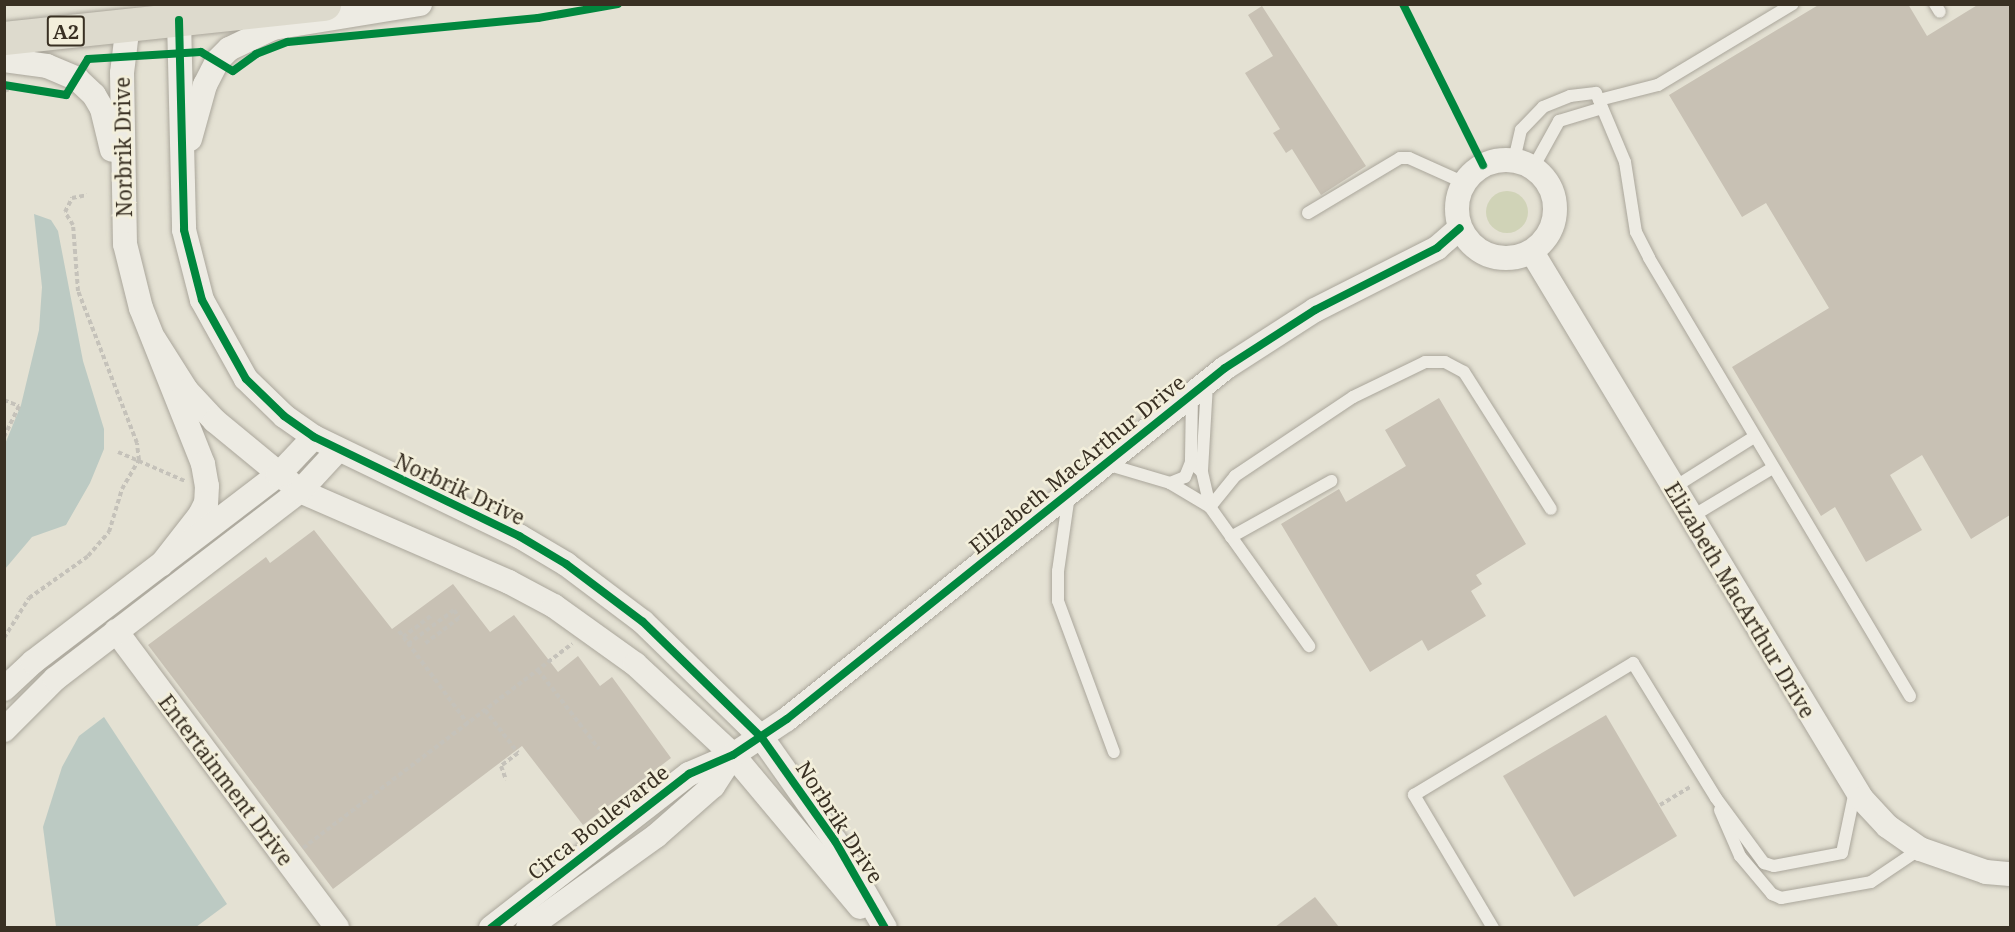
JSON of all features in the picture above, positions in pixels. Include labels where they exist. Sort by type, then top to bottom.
[{"type":"highway","name":"A2","points":[[4,38],[133,14],[324,4]]},
{"type":"street","points":[[182,196],[190,141],[205,86],[217,61],[229,49],[273,28],[420,4]]},
{"type":"street","name":"Norbrik Drive","points":[[179,12],[182,196],[191,266],[217,332],[246,379],[284,416],[314,436],[338,450],[519,536],[566,564],[643,621],[762,738],[835,841],[885,927]]},
{"type":"street","name":"Norbrik Drive","points":[[133,14],[122,56],[122,199],[131,275],[203,464],[207,486],[206,503],[200,515],[161,565]]},
{"type":"street","points":[[4,60],[47,66],[65,73],[94,95],[109,129],[122,199]]},
{"type":"street","points":[[1498,160],[1523,164],[1550,186],[1554,212],[1550,229],[1532,252],[1516,258],[1499,258],[1479,250],[1461,228],[1457,212],[1465,183],[1483,165],[1498,160]]},
{"type":"street","name":"Elizabeth MacArthur Drive","points":[[733,755],[762,738],[1200,389],[1273,335],[1437,249],[1461,228]]},
{"type":"street","name":"Elizabeth MacArthur Drive","points":[[1532,252],[1856,791],[1887,826],[1920,849],[1986,872],[2010,874]]},
{"type":"street","name":"Norbrik Drive","points":[[154,339],[187,391],[208,414],[278,475],[300,491],[509,582],[554,606],[635,664],[733,755],[878,927]]},
{"type":"street","name":"Norbrik Drive","points":[[4,689],[33,662],[278,475],[314,436]]},
{"type":"street","points":[[4,730],[55,679],[300,491],[338,450]]},
{"type":"street","name":"Entertainment Drive","points":[[116,631],[337,927]]},
{"type":"street","name":"Circa Boulevarde","points":[[490,927],[689,774],[733,755]]},
{"type":"street","name":"Circa Boulevarde","points":[[528,927],[656,836],[713,786],[733,755]]},
{"type":"lane","points":[[1523,164],[1559,121],[1599,100],[1658,85],[1793,4]]},
{"type":"lane","points":[[1523,164],[1521,130],[1543,107],[1570,96],[1599,100]]},
{"type":"lane","points":[[1599,100],[1625,162],[1639,241],[1754,436],[1771,469],[1910,696]]},
{"type":"lane","points":[[1308,213],[1400,158],[1409,158],[1465,183]]},
{"type":"lane","points":[[1210,507],[1245,470],[1353,397],[1425,362],[1445,362],[1464,372],[1551,509]]},
{"type":"lane","points":[[1170,483],[1185,477],[1191,462],[1200,389]]},
{"type":"lane","points":[[1200,389],[1202,472],[1210,507],[1309,646]]},
{"type":"lane","points":[[1673,488],[1754,436]]},
{"type":"lane","points":[[1191,462],[1202,472]]},
{"type":"lane","points":[[1106,464],[1170,483],[1210,507]]},
{"type":"lane","points":[[1691,518],[1771,469]]},
{"type":"lane","points":[[1231,537],[1331,481]]},
{"type":"lane","points":[[1069,494],[1058,571],[1058,601],[1114,752]]},
{"type":"lane","points":[[1493,927],[1414,795],[1633,663],[1716,798],[1755,855],[1774,866],[1842,853],[1856,791]]},
{"type":"lane","points":[[1716,798],[1740,856],[1777,897],[1830,892],[1871,882],[1893,872],[1920,849]]},
{"type":"path","points":[[4,86],[19,87]]},
{"type":"path","points":[[4,91],[19,87]]},
{"type":"path","points":[[4,638],[29,598],[88,556],[109,532],[122,489],[139,460],[137,443],[78,291],[73,225],[65,212],[72,198],[87,195]]},
{"type":"path","points":[[4,400],[19,406],[4,436]]},
{"type":"path","points":[[118,452],[169,472],[177,480],[186,481]]},
{"type":"path","points":[[408,644],[454,610],[459,618],[423,645]]},
{"type":"path","points":[[403,637],[431,616]]},
{"type":"path","points":[[399,631],[468,724]]},
{"type":"path","points":[[285,860],[572,644]]},
{"type":"path","points":[[538,670],[599,749]]},
{"type":"path","points":[[485,710],[518,753],[501,766],[506,780]]},
{"type":"path","points":[[1660,805],[1675,795]]},
{"type":"green space","points":[[1507,191],[1522,197],[1528,212],[1522,227],[1507,233],[1492,227],[1486,212],[1492,197]]},
{"type":"shaded area","points":[[34,214],[51,220],[58,231],[83,361],[104,429],[104,449],[90,483],[66,525],[32,537],[5,569],[5,444],[21,405],[39,330],[42,287]]},
{"type":"shaded area","points":[[104,717],[227,904],[196,927],[56,927],[43,827],[62,767],[79,736]]},
{"type":"building","points":[[1820,4],[1908,4],[1927,36],[1979,4],[2010,4],[2010,515],[1971,539],[1922,455],[1890,475],[1922,530],[1866,562],[1835,507],[1821,516],[1732,367],[1829,308],[1766,203],[1742,217],[1669,95]]},
{"type":"building","points":[[1262,6],[1366,166],[1321,195],[1292,149],[1286,153],[1273,133],[1280,129],[1245,73],[1273,56],[1248,15]]},
{"type":"building","points":[[1439,398],[1526,544],[1476,575],[1482,584],[1471,591],[1486,616],[1428,651],[1422,640],[1370,672],[1281,524],[1339,489],[1346,502],[1406,466],[1385,430]]},
{"type":"building","points":[[314,530],[392,629],[453,584],[490,632],[514,615],[558,672],[578,656],[600,686],[612,677],[671,758],[583,825],[522,746],[333,889],[148,645],[266,557],[270,563]]},
{"type":"building","points":[[1606,715],[1677,836],[1574,897],[1503,776]]},
{"type":"building","points":[[1315,897],[1339,927],[1275,927]]},
{"type":"cycle path","points":[[4,85],[66,95],[88,59],[201,52],[233,71],[256,54],[288,42],[538,18],[618,4]]},
{"type":"cycle path","points":[[1403,4],[1483,165]]},
{"type":"cycle path","points":[[179,20],[184,230],[202,300],[246,379],[284,416],[314,437],[519,536],[566,564],[643,622],[762,738],[835,841],[885,928]]},
{"type":"cycle path","points":[[491,928],[689,774],[733,755],[787,719],[1225,368],[1315,310],[1437,248],[1460,228]]}]
